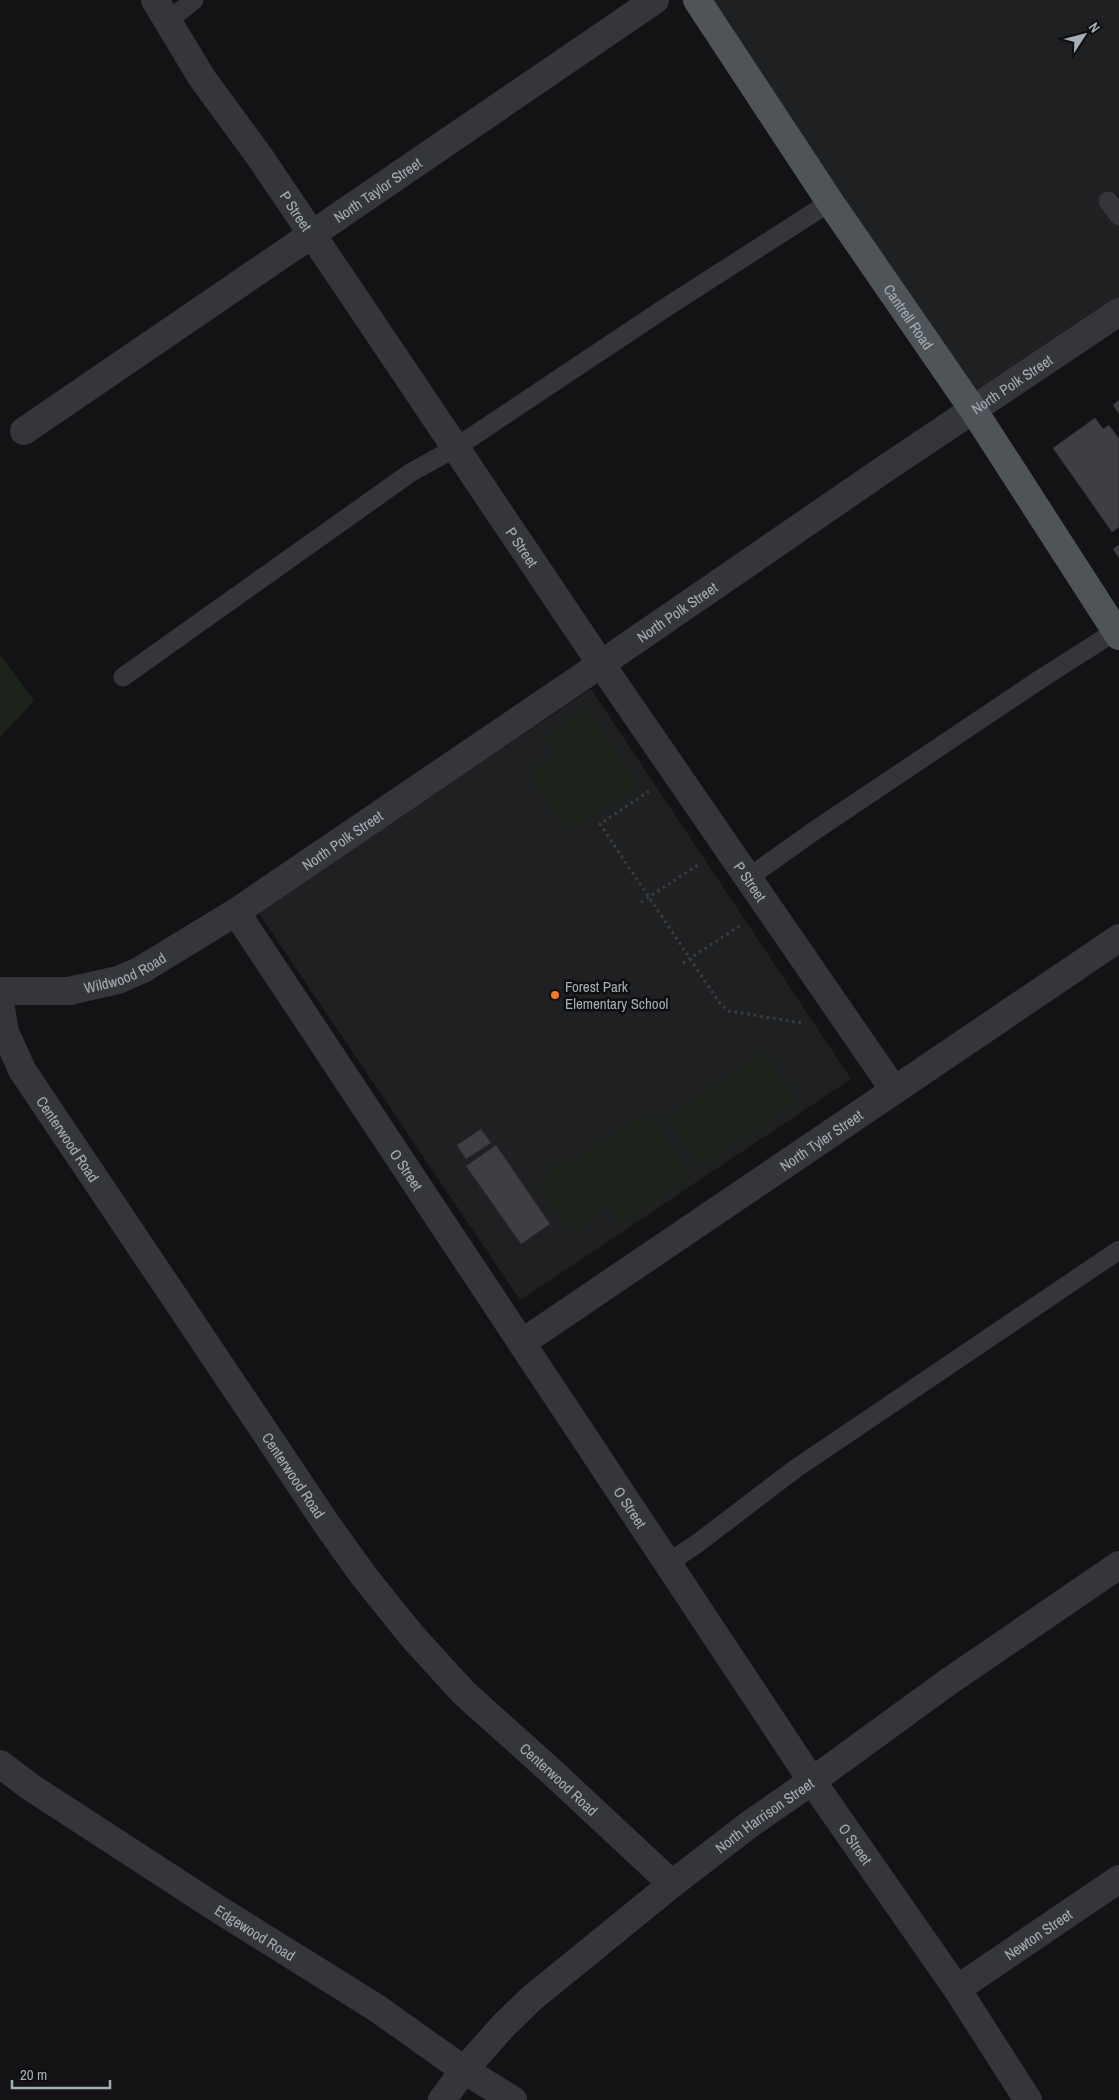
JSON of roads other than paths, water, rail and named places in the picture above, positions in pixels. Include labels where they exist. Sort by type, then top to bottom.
[{"type":"main road","name":"Cantrell Road","points":[[697,0],[830,202],[974,411],[1118,632]]},
{"type":"street","name":"North Taylor Street","points":[[24,431],[655,0]]},
{"type":"street","name":"P Street","points":[[161,10],[202,78],[262,160],[601,664],[894,1090]]},
{"type":"street","name":"North Polk Street","points":[[236,912],[1119,312]]},
{"type":"street","name":"Wildwood Road","points":[[0,991],[69,990],[118,980],[141,970],[236,912]]},
{"type":"street","name":"O Street","points":[[236,912],[812,1781],[956,1989],[1028,2100]]},
{"type":"street","name":"North Tyler Street","points":[[522,1342],[1119,938]]},
{"type":"street","name":"Centerwood Road","points":[[0,1003],[4,1032],[22,1070],[328,1526],[363,1575],[412,1636],[464,1693],[672,1884]]},
{"type":"street","name":"North Harrison Street","points":[[442,2100],[464,2070],[504,2025],[532,1998],[672,1884],[750,1824],[948,1682],[1119,1565]]},
{"type":"street","name":"Edgewood Road","points":[[0,1764],[29,1786],[375,2007],[464,2070],[513,2100]]},
{"type":"street","name":"Newton Street","points":[[956,1989],[1119,1879]]},
{"type":"lane","points":[[161,10],[194,0]]},
{"type":"lane","points":[[1108,201],[1119,216]]},
{"type":"lane","points":[[123,677],[410,473],[456,448],[666,308],[830,202]]},
{"type":"lane","points":[[748,878],[814,831],[1023,691],[1118,632]]},
{"type":"lane","points":[[668,1563],[698,1543],[795,1469],[1119,1250]]},
{"type":"place","name":"Forest Park Elementary School","points":[[555,995]]}]
